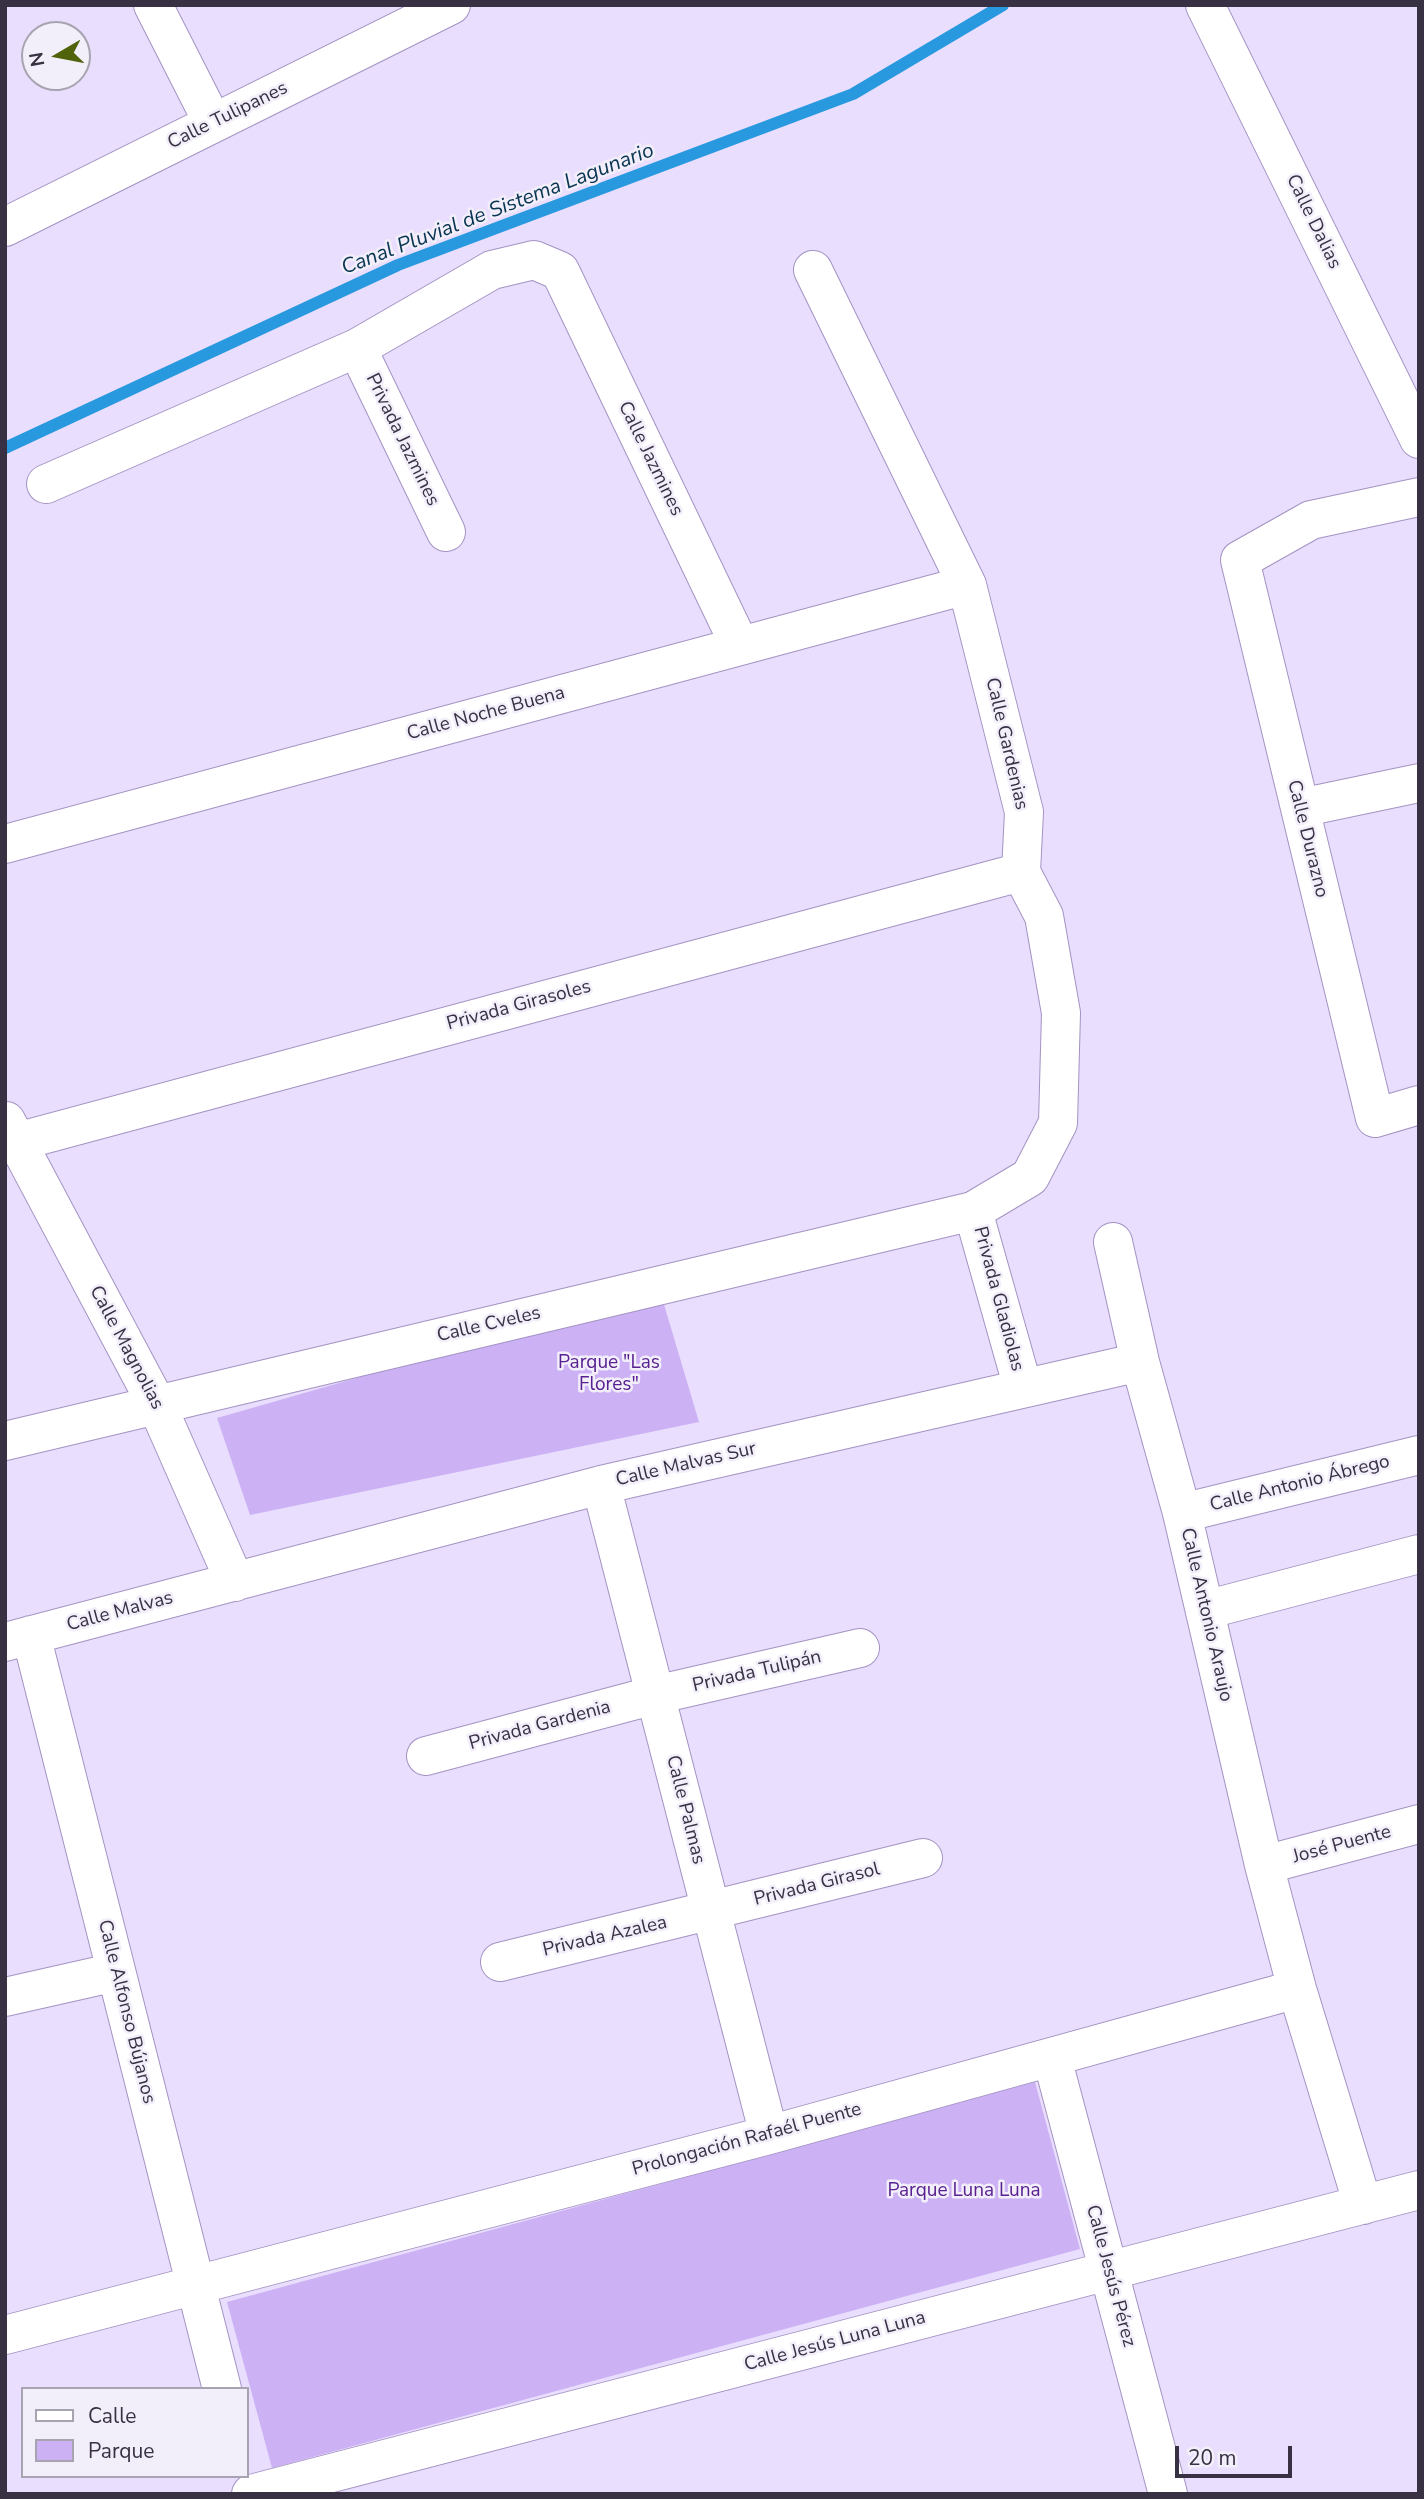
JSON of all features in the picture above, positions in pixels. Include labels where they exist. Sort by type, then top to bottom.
[{"type":"street","points":[[153,5],[214,123]]},
{"type":"street","name":"Calle Tulipanes","points":[[5,227],[451,5]]},
{"type":"street","name":"Calle Dalias","points":[[1205,5],[1418,432]]},
{"type":"street","name":"Calle Jazmines","points":[[357,348],[492,270],[534,260],[560,271],[740,646]]},
{"type":"street","name":"Calle Gardenias","points":[[813,270],[967,585],[1024,812],[1021,872]]},
{"type":"street","points":[[46,484],[357,348]]},
{"type":"street","name":"Privada Jazmines","points":[[357,348],[446,532]]},
{"type":"street","name":"Calle Durazno","points":[[1419,497],[1311,520],[1240,561],[1375,1118],[1419,1105]]},
{"type":"street","name":"Calle Noche Buena","points":[[5,844],[967,585]]},
{"type":"street","points":[[1300,808],[1419,783]]},
{"type":"street","points":[[974,1211],[1030,1177],[1058,1123],[1062,1013],[1044,916],[1021,872]]},
{"type":"street","name":"Privada Girasoles","points":[[9,1136],[1021,872]]},
{"type":"street","name":"Calle Magnolias","points":[[9,1136],[156,1403],[235,1582]]},
{"type":"street","name":"Privada Gladiolas","points":[[974,1211],[1023,1388]]},
{"type":"street","name":"Calle Cveles","points":[[5,1441],[156,1403],[974,1211]]},
{"type":"street","name":"Calle Antonio Araujo","points":[[1113,1242],[1140,1362],[1182,1513],[1264,1865],[1297,1989],[1363,2205]]},
{"type":"street","name":"Calle Malvas Sur","points":[[235,1582],[601,1485],[1140,1362]]},
{"type":"street","name":"Calle Antonio Ábrego","points":[[1182,1513],[1419,1455]]},
{"type":"street","name":"Calle Palmas","points":[[601,1485],[769,2135]]},
{"type":"street","points":[[1205,1610],[1419,1553]]},
{"type":"street","name":"Calle Malvas","points":[[18,1639],[235,1582]]},
{"type":"street","name":"Calle Alfonso Bújanos","points":[[18,1639],[116,1972],[221,2387]]},
{"type":"street","name":"Privada Tulipán","points":[[655,1695],[860,1648]]},
{"type":"street","name":"Privada Gardenia","points":[[426,1756],[655,1695]]},
{"type":"street","name":"José Puente","points":[[1264,1865],[1419,1824]]},
{"type":"street","name":"Privada Girasol","points":[[711,1912],[923,1858]]},
{"type":"street","name":"Privada Azalea","points":[[499,1962],[711,1912]]},
{"type":"street","points":[[5,1997],[116,1972]]},
{"type":"street","name":"Prolongación Rafaél Puente","points":[[5,2335],[769,2135],[1297,1989]]},
{"type":"street","name":"Calle Jesús Pérez","points":[[1052,2058],[1168,2494]]},
{"type":"street","name":"Calle Jesús Luna Luna","points":[[250,2494],[1419,2190]]},
{"type":"green space","name":"Parque \"Las Flores\"","points":[[660,1291],[699,1422],[250,1515],[217,1418]]},
{"type":"green space","name":"Parque Luna Luna","points":[[1035,2082],[1080,2249],[272,2468],[227,2302]]},
{"type":"waterway","name":"Canal Pluvial de Sistema Lagunario","points":[[5,448],[398,265],[853,94],[1003,5]]}]
